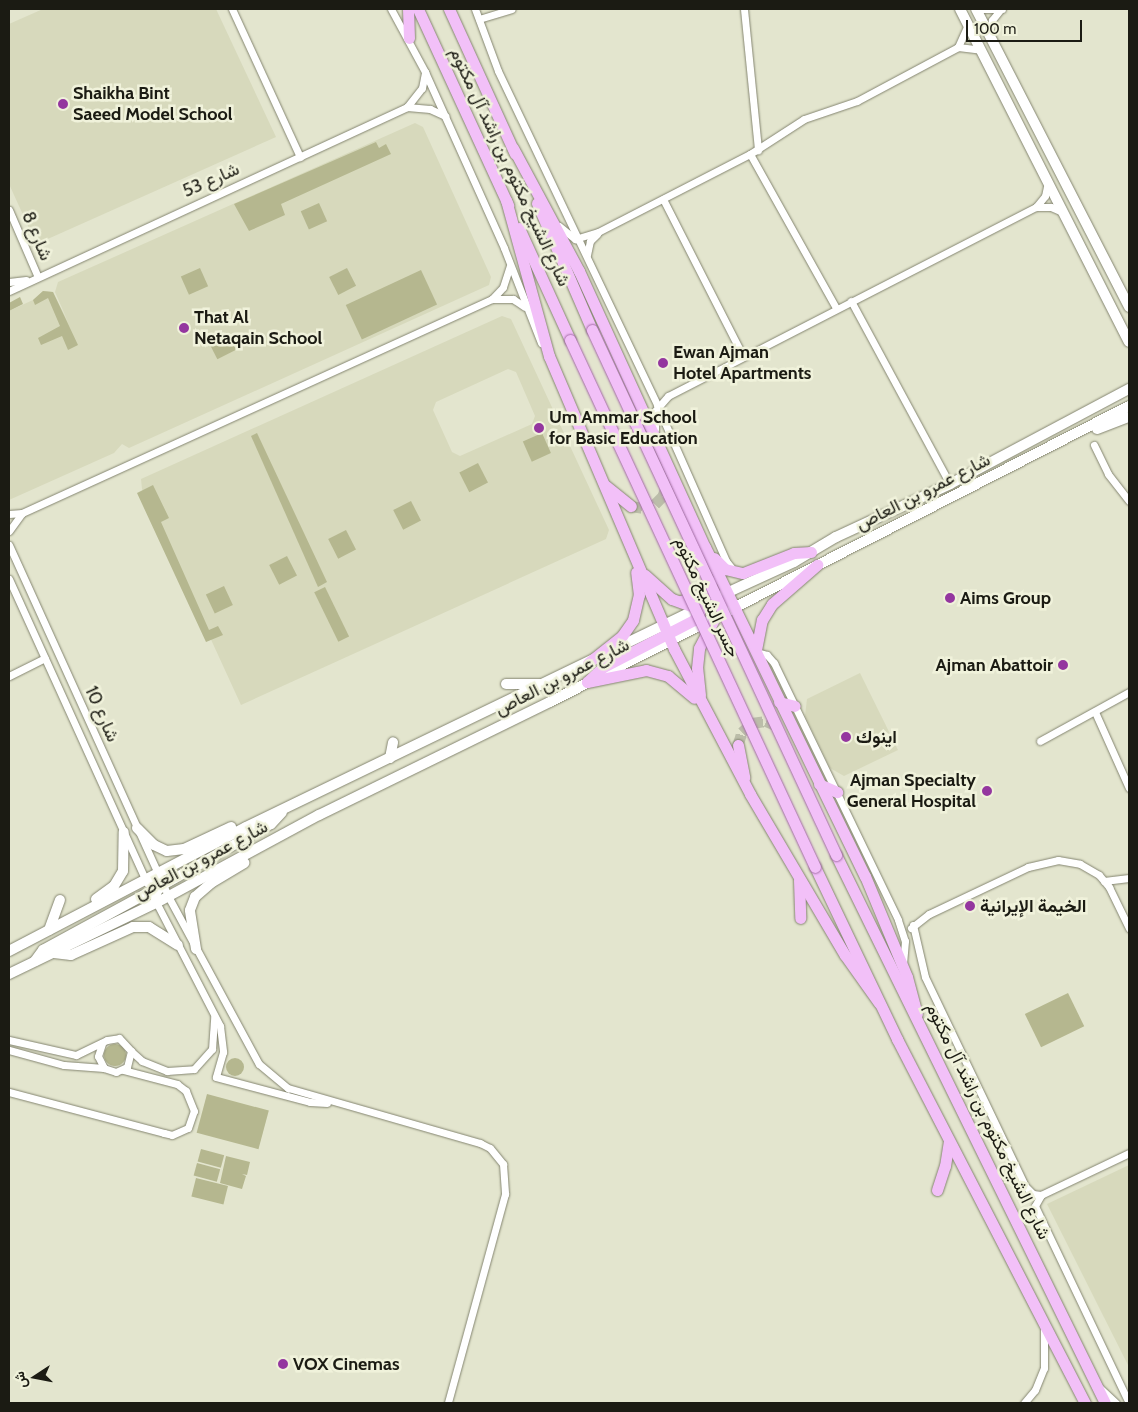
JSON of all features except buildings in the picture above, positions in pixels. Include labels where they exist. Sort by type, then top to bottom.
[{"type":"main road","points":[[408,9],[409,38]]},
{"type":"main road","name":"شارع الشيخ مكتوم بن راشد آل مكتوم","points":[[418,9],[570,340]]},
{"type":"main road","name":"شارع الشيخ مكتوم بن راشد آل مكتوم","points":[[449,9],[513,148],[592,330]]},
{"type":"main road","points":[[454,9],[456,24]]},
{"type":"main road","points":[[960,9],[1129,342]]},
{"type":"main road","points":[[978,9],[1129,307]]},
{"type":"main road","points":[[513,148],[553,218],[656,437],[705,547],[865,876],[902,965],[917,1014]]},
{"type":"main road","points":[[506,200],[549,356],[664,630],[702,706],[750,794],[853,968],[879,1003],[1085,1403]]},
{"type":"main road","name":"جسر الشيخ مكتوم","points":[[592,330],[836,855]]},
{"type":"main road","name":"جسر الشيخ مكتوم","points":[[570,340],[879,1003]]},
{"type":"main road","points":[[1119,395],[1129,382]]},
{"type":"main road","name":"شارع عمرو بن العاص","points":[[9,950],[78,916],[145,878],[246,827],[548,684],[588,663],[664,630],[728,592],[811,552],[836,537],[950,484],[1129,389]]},
{"type":"main road","name":"شارع عمرو بن العاص","points":[[735,606],[1129,406]]},
{"type":"main road","points":[[1068,438],[1129,417]]},
{"type":"main road","points":[[667,484],[668,464]]},
{"type":"main road","points":[[603,483],[631,506]]},
{"type":"main road","points":[[705,547],[721,566],[737,573],[749,572],[794,554],[811,552]]},
{"type":"main road","points":[[689,624],[702,607],[711,576],[705,547]]},
{"type":"main road","points":[[588,663],[622,636],[636,614],[639,595],[633,556]]},
{"type":"main road","points":[[756,652],[758,631],[766,612],[818,565]]},
{"type":"main road","points":[[639,568],[672,599],[702,607],[712,618],[736,632],[756,652]]},
{"type":"main road","points":[[672,599],[694,598],[706,589],[711,576]]},
{"type":"main road","points":[[702,706],[697,661],[701,642],[712,618],[728,592]]},
{"type":"main road","points":[[587,682],[599,670],[664,630],[712,618],[735,606]]},
{"type":"main road","name":"شارع عمرو بن العاص","points":[[664,630],[712,618]]},
{"type":"main road","points":[[587,682],[638,670],[653,671],[675,680],[702,706]]},
{"type":"main road","name":"شارع عمرو بن العاص","points":[[9,974],[156,903],[258,849],[587,682]]},
{"type":"main road","points":[[506,684],[548,684]]},
{"type":"main road","points":[[779,702],[795,706]]},
{"type":"main road","points":[[778,726],[803,751]]},
{"type":"main road","points":[[390,758],[393,742]]},
{"type":"main road","points":[[738,745],[750,794]]},
{"type":"main road","points":[[819,784],[837,792]]},
{"type":"main road","points":[[156,903],[156,892],[163,885],[271,824],[282,811]]},
{"type":"main road","points":[[137,828],[154,845],[167,851],[184,849],[233,826],[246,827]]},
{"type":"main road","points":[[78,916],[84,907],[119,879],[125,861],[124,832]]},
{"type":"main road","points":[[196,949],[190,916],[195,897],[211,883],[248,861],[258,849]]},
{"type":"main road","name":"شارع الشيخ مكتوم بن راشد آل مكتوم","points":[[836,855],[917,1014],[1105,1403]]},
{"type":"main road","points":[[35,962],[43,950],[151,890],[158,873]]},
{"type":"main road","points":[[799,878],[800,918]]},
{"type":"main road","points":[[49,930],[60,900]]},
{"type":"main road","points":[[54,953],[71,955],[133,926],[149,927],[178,945]]},
{"type":"main road","points":[[937,1190],[946,1166],[949,1142]]},
{"type":"street","points":[[232,9],[300,157]]},
{"type":"street","points":[[391,9],[409,38],[425,72],[510,263],[525,306],[549,356]]},
{"type":"street","points":[[475,9],[498,71],[658,405],[726,561],[737,573]]},
{"type":"street","points":[[479,19],[511,9]]},
{"type":"street","points":[[744,9],[758,150]]},
{"type":"street","points":[[978,9],[1001,9]]},
{"type":"street","points":[[989,34],[992,20],[1001,9]]},
{"type":"street","points":[[958,47],[968,25]]},
{"type":"street","points":[[553,218],[568,236],[580,239],[598,232],[758,150],[804,119],[857,101],[958,47],[981,50]]},
{"type":"street","name":"شارع 53","points":[[9,290],[26,280],[407,107],[422,88],[425,72]]},
{"type":"street","points":[[407,107],[430,109],[445,116]]},
{"type":"street","points":[[750,154],[836,308]]},
{"type":"street","points":[[656,437],[654,417],[658,405],[668,396],[836,308],[1036,207],[1045,196],[1048,182]]},
{"type":"street","points":[[663,198],[743,356]]},
{"type":"street","points":[[1036,207],[1051,207],[1065,214]]},
{"type":"street","name":"شارع 8","points":[[9,210],[37,275]]},
{"type":"street","points":[[587,258],[588,246],[598,232]]},
{"type":"street","points":[[9,514],[22,513],[492,299],[503,287],[510,263]]},
{"type":"street","name":"شارع 53","points":[[9,282],[26,280]]},
{"type":"street","points":[[492,299],[512,300],[525,306]]},
{"type":"street","points":[[850,301],[950,484]]},
{"type":"street","points":[[651,392],[668,396]]},
{"type":"street","points":[[1094,446],[1108,474],[1129,501]]},
{"type":"street","points":[[9,531],[22,513]]},
{"type":"street","name":"شارع 10","points":[[9,545],[168,896],[259,1064],[288,1088],[331,1102]]},
{"type":"street","name":"شارع 10","points":[[9,579],[156,903],[214,1014],[224,1043],[216,1078],[316,1104],[331,1102]]},
{"type":"street","points":[[756,652],[772,660],[904,935],[902,965]]},
{"type":"street","points":[[9,676],[45,658]]},
{"type":"street","points":[[1040,741],[1129,692]]},
{"type":"street","points":[[1095,712],[1129,788]]},
{"type":"street","points":[[904,935],[913,925],[929,914],[1043,863],[1073,862],[1086,867],[1104,881],[1129,928]]},
{"type":"street","points":[[1104,881],[1129,878]]},
{"type":"street","points":[[913,925],[925,977],[1025,1186],[1033,1194],[1041,1195],[1129,1153]]},
{"type":"street","points":[[9,1040],[69,1054],[83,1054],[119,1038],[142,1061],[167,1071],[194,1069],[212,1049],[214,1014]]},
{"type":"street","points":[[102,1044],[98,1056],[104,1068]]},
{"type":"street","points":[[9,1050],[64,1065],[104,1068],[110,1071],[123,1070],[152,1076],[186,1090],[194,1111],[188,1128],[181,1133],[164,1133],[9,1092]]},
{"type":"street","points":[[123,1070],[130,1062],[131,1051]]},
{"type":"street","points":[[331,1102],[480,1143],[490,1148],[503,1164],[506,1174],[504,1194],[448,1403]]},
{"type":"street","points":[[1041,1195],[1035,1206],[1037,1214],[1129,1403]]},
{"type":"street","points":[[1024,1403],[1035,1390],[1044,1368],[1044,1326]]},
{"type":"street","points":[[1097,1386],[1116,1403]]},
{"type":"shaded area","points":[[43,9],[216,9],[276,137],[41,242],[34,239],[9,184],[9,24]]},
{"type":"shaded area","points":[[415,123],[423,127],[491,277],[489,285],[129,448],[122,444],[114,453],[9,500],[9,311],[33,300],[43,291],[53,292],[68,322],[55,292],[58,282]]},
{"type":"shaded area","points":[[376,142],[379,148],[386,144],[391,154],[281,204],[285,215],[249,231],[234,204]]},
{"type":"shaded area","points":[[319,203],[327,221],[309,229],[301,211]]},
{"type":"shaded area","points":[[200,268],[208,286],[189,295],[181,277]]},
{"type":"shaded area","points":[[347,268],[356,286],[338,295],[329,277]]},
{"type":"shaded area","points":[[421,270],[437,304],[362,340],[346,305]]},
{"type":"shaded area","points":[[43,291],[53,292],[78,345],[68,350],[62,336],[41,345],[38,338],[60,326],[48,298],[35,305],[33,300]]},
{"type":"shaded area","points":[[20,297],[23,304],[9,311],[9,303]]},
{"type":"shaded area","points":[[502,316],[511,319],[609,530],[606,539],[241,705],[142,489],[141,479]],"holes":[[[508,369],[516,372],[535,416],[532,424],[460,456],[452,452],[433,410],[436,402]]]},
{"type":"shaded area","points":[[227,332],[236,350],[217,359],[208,342]]},
{"type":"shaded area","points":[[257,433],[327,582],[318,587],[251,436]]},
{"type":"shaded area","points":[[542,433],[551,453],[532,462],[523,442]]},
{"type":"shaded area","points":[[478,463],[488,483],[469,492],[459,473]]},
{"type":"shaded area","points":[[153,485],[169,518],[161,522],[209,630],[218,626],[223,635],[206,642],[137,493]]},
{"type":"shaded area","points":[[411,501],[421,521],[403,530],[393,510]]},
{"type":"shaded area","points":[[346,530],[356,550],[338,559],[328,539]]},
{"type":"shaded area","points":[[287,556],[297,576],[279,585],[269,565]]},
{"type":"shaded area","points":[[224,586],[233,605],[215,613],[206,594]]},
{"type":"shaded area","points":[[325,587],[349,636],[338,642],[314,592]]},
{"type":"shaded area","name":"اينوك","points":[[860,673],[898,750],[844,776],[830,768],[805,716],[807,699]]},
{"type":"shaded area","points":[[1068,993],[1084,1026],[1041,1047],[1025,1014]]},
{"type":"shaded area","points":[[115,1044],[123,1047],[126,1055],[123,1063],[115,1066],[107,1063],[104,1055],[107,1047]]},
{"type":"shaded area","points":[[235,1058],[241,1061],[244,1067],[241,1073],[235,1076],[229,1073],[226,1067],[229,1061]]},
{"type":"shaded area","points":[[207,1094],[269,1111],[258,1149],[197,1133]]},
{"type":"shaded area","points":[[201,1149],[224,1155],[221,1168],[198,1162]]},
{"type":"shaded area","points":[[226,1156],[250,1162],[247,1175],[242,1174],[246,1176],[242,1189],[220,1183]]},
{"type":"shaded area","points":[[197,1163],[220,1169],[217,1182],[194,1176]]},
{"type":"shaded area","points":[[1129,1165],[1129,1367],[1047,1204]]},
{"type":"shaded area","points":[[196,1178],[228,1186],[223,1204],[191,1196]]},
{"type":"tunnel","points":[[631,506],[643,508],[655,504],[663,496],[667,484]]},
{"type":"tunnel","points":[[738,745],[742,732],[752,723],[766,721],[778,726]]},
{"type":"place","name":"Shaikha Bint Saeed Model School","points":[[63,104]]},
{"type":"place","name":"That Al Netaqain School","points":[[184,328]]},
{"type":"place","name":"Ewan Ajman Hotel Apartments","points":[[663,363]]},
{"type":"place","name":"Um Ammar School for Basic Education","points":[[539,428]]},
{"type":"place","name":"Aims Group","points":[[950,598]]},
{"type":"place","name":"Ajman Abattoir","points":[[1063,665]]},
{"type":"place","name":"اينوك","points":[[846,737]]},
{"type":"place","name":"Ajman Specialty General Hospital","points":[[987,791]]},
{"type":"place","name":"الخيمة الإيرانية","points":[[970,906]]},
{"type":"place","name":"VOX Cinemas","points":[[283,1364]]}]
